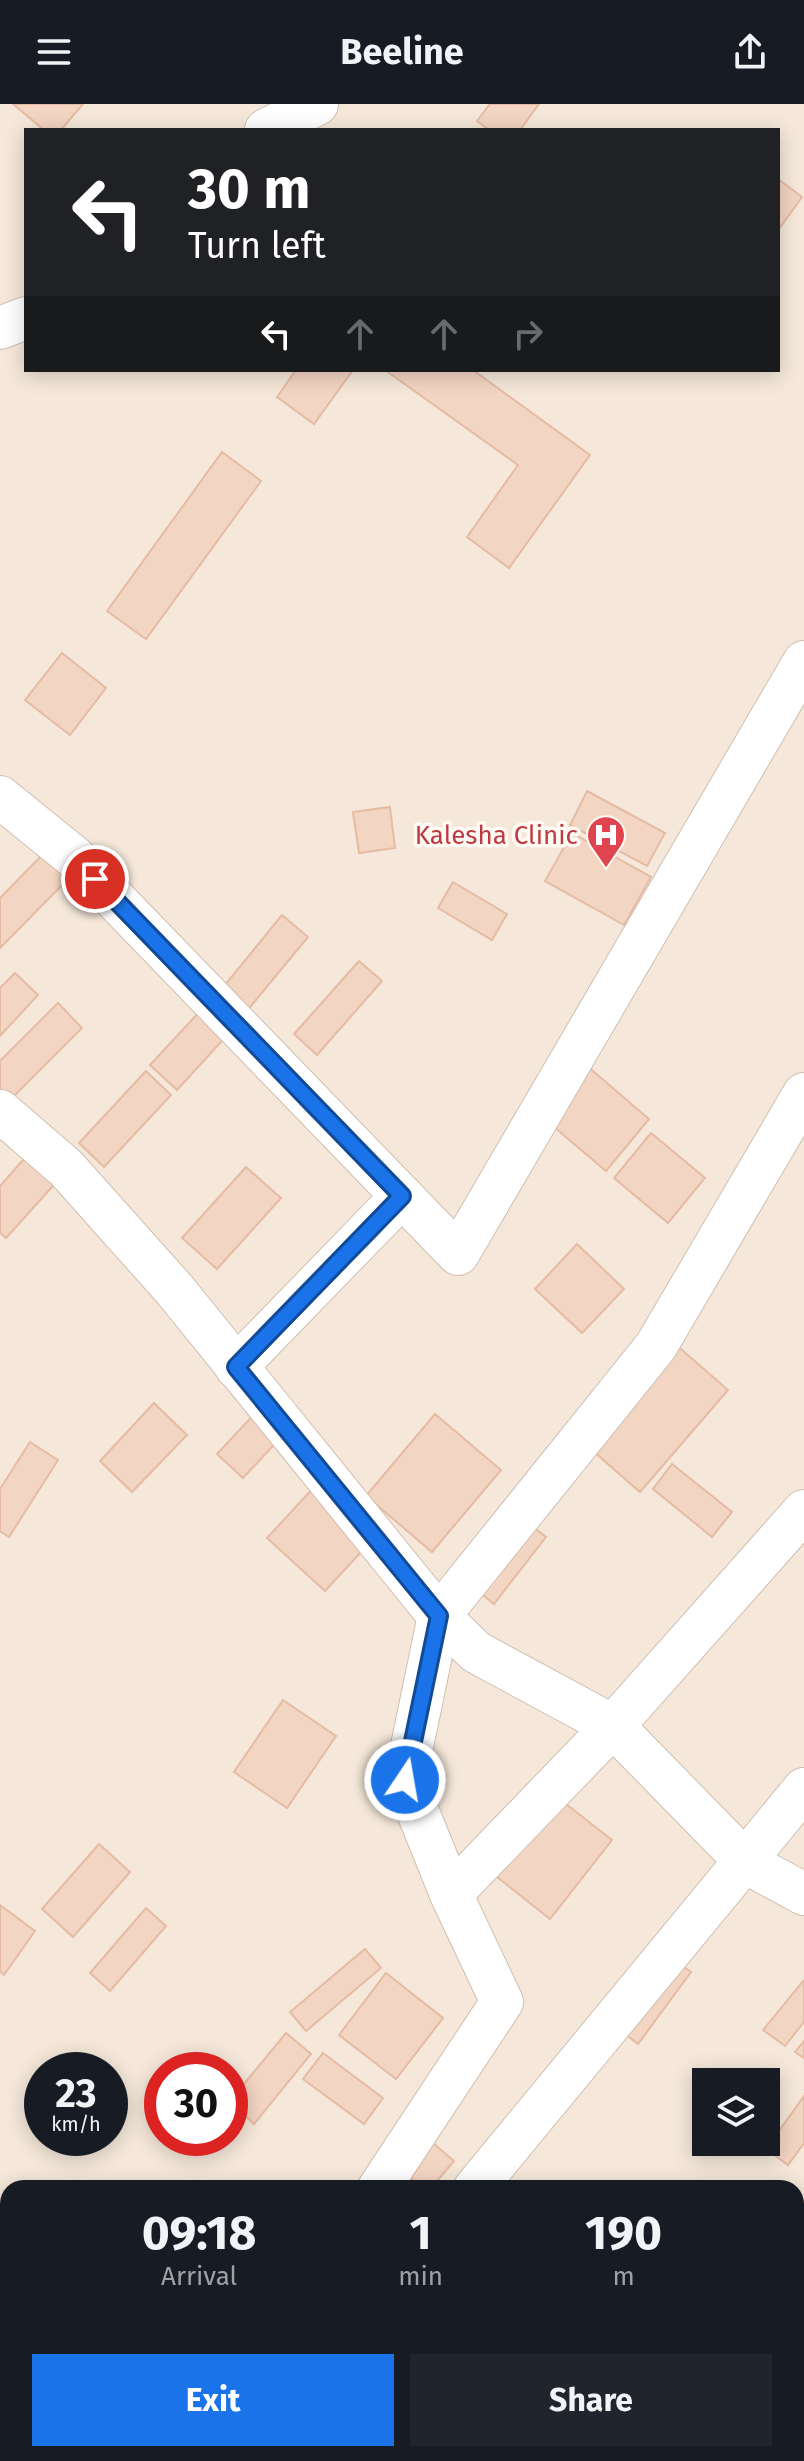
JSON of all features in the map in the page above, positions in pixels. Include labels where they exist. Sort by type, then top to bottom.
[{"type":"street","points":[[270,128],[317,104]]},
{"type":"street","points":[[0,328],[24,319]]},
{"type":"street","points":[[0,797],[74,857],[458,1254],[804,662]]},
{"type":"street","points":[[384,2180],[502,2002],[451,1894],[405,1780],[439,1616],[656,1346],[804,1094]]},
{"type":"street","points":[[0,1111],[66,1168],[174,1289],[439,1616],[476,1652],[613,1726],[747,1863],[804,1894]]},
{"type":"street","points":[[236,1367],[402,1196]]},
{"type":"street","points":[[451,1894],[613,1726],[804,1511]]},
{"type":"street","points":[[482,2180],[747,1863],[804,1789]]},
{"type":"shaded area","points":[[0,104],[804,104],[804,2180],[0,2180]]},
{"type":"building","points":[[13,104],[83,104],[63,128],[42,128]]},
{"type":"building","points":[[490,104],[539,104],[521,128],[486,128],[477,121]]},
{"type":"building","points":[[780,180],[802,197],[780,228]]},
{"type":"building","points":[[295,372],[352,372],[314,424],[277,397]]},
{"type":"building","points":[[388,372],[476,372],[590,455],[509,568],[467,537],[518,465]]},
{"type":"building","points":[[222,452],[261,481],[146,639],[107,611]]},
{"type":"building","points":[[62,653],[106,688],[70,735],[25,700]]},
{"type":"building","points":[[587,791],[665,833],[647,866],[570,825]]},
{"type":"building","points":[[390,807],[395,848],[359,853],[353,812]]},
{"type":"building","points":[[572,833],[651,877],[624,925],[545,881]]},
{"type":"building","points":[[52,845],[77,870],[0,948],[0,898]]},
{"type":"building","points":[[453,882],[507,914],[492,940],[438,908]]},
{"type":"building","points":[[282,915],[308,937],[246,1012],[220,991]]},
{"type":"building","points":[[359,961],[382,981],[317,1055],[294,1034]]},
{"type":"building","points":[[15,973],[38,995],[0,1036],[0,988]]},
{"type":"building","points":[[214,996],[241,1020],[177,1090],[150,1065]]},
{"type":"building","points":[[58,1003],[82,1028],[6,1104],[0,1098],[0,1061]]},
{"type":"building","points":[[579,1059],[649,1119],[606,1171],[535,1111]]},
{"type":"building","points":[[146,1071],[171,1095],[104,1167],[79,1143]]},
{"type":"building","points":[[651,1133],[705,1178],[668,1223],[614,1178]]},
{"type":"building","points":[[31,1151],[61,1177],[6,1238],[0,1233],[0,1186]]},
{"type":"building","points":[[246,1167],[281,1198],[217,1269],[182,1238]]},
{"type":"building","points":[[577,1244],[624,1289],[582,1333],[535,1289]]},
{"type":"building","points":[[658,1329],[728,1390],[640,1492],[570,1431]]},
{"type":"building","points":[[272,1395],[298,1419],[243,1478],[217,1454]]},
{"type":"building","points":[[154,1403],[187,1435],[132,1492],[100,1461]]},
{"type":"building","points":[[435,1414],[501,1470],[432,1552],[366,1496]]},
{"type":"building","points":[[30,1442],[58,1460],[9,1537],[0,1531],[0,1489]]},
{"type":"building","points":[[672,1464],[732,1512],[712,1537],[653,1489]]},
{"type":"building","points":[[329,1471],[387,1524],[325,1591],[267,1538]]},
{"type":"building","points":[[510,1509],[546,1537],[494,1604],[458,1575]]},
{"type":"building","points":[[283,1700],[336,1736],[287,1808],[234,1772]]},
{"type":"building","points":[[548,1790],[612,1840],[550,1919],[487,1869]]},
{"type":"building","points":[[99,1844],[130,1872],[73,1937],[42,1909]]},
{"type":"building","points":[[0,1905],[35,1931],[4,1975],[0,1971]]},
{"type":"building","points":[[146,1908],[166,1926],[110,1991],[90,1973]]},
{"type":"building","points":[[365,1949],[381,1968],[306,2031],[290,2012]]},
{"type":"building","points":[[663,1952],[691,1972],[638,2044],[611,2023]]},
{"type":"building","points":[[386,1973],[443,2018],[396,2079],[339,2035]]},
{"type":"building","points":[[804,1980],[804,2022],[785,2046],[763,2030]]},
{"type":"building","points":[[286,2033],[311,2054],[254,2124],[248,2118],[248,2079]]},
{"type":"building","points":[[804,2041],[804,2058],[795,2052]]},
{"type":"building","points":[[323,2053],[383,2098],[364,2124],[303,2079]]},
{"type":"building","points":[[804,2096],[804,2143],[788,2165],[776,2156],[780,2156],[780,2129]]},
{"type":"building","points":[[406,2120],[454,2161],[438,2180],[414,2180],[380,2151]]},
{"type":"place","name":"Kalesha Clinic","points":[[606,869]]},
{"type":"route","points":[[95,879],[402,1196],[236,1367],[439,1616],[405,1780]]}]
